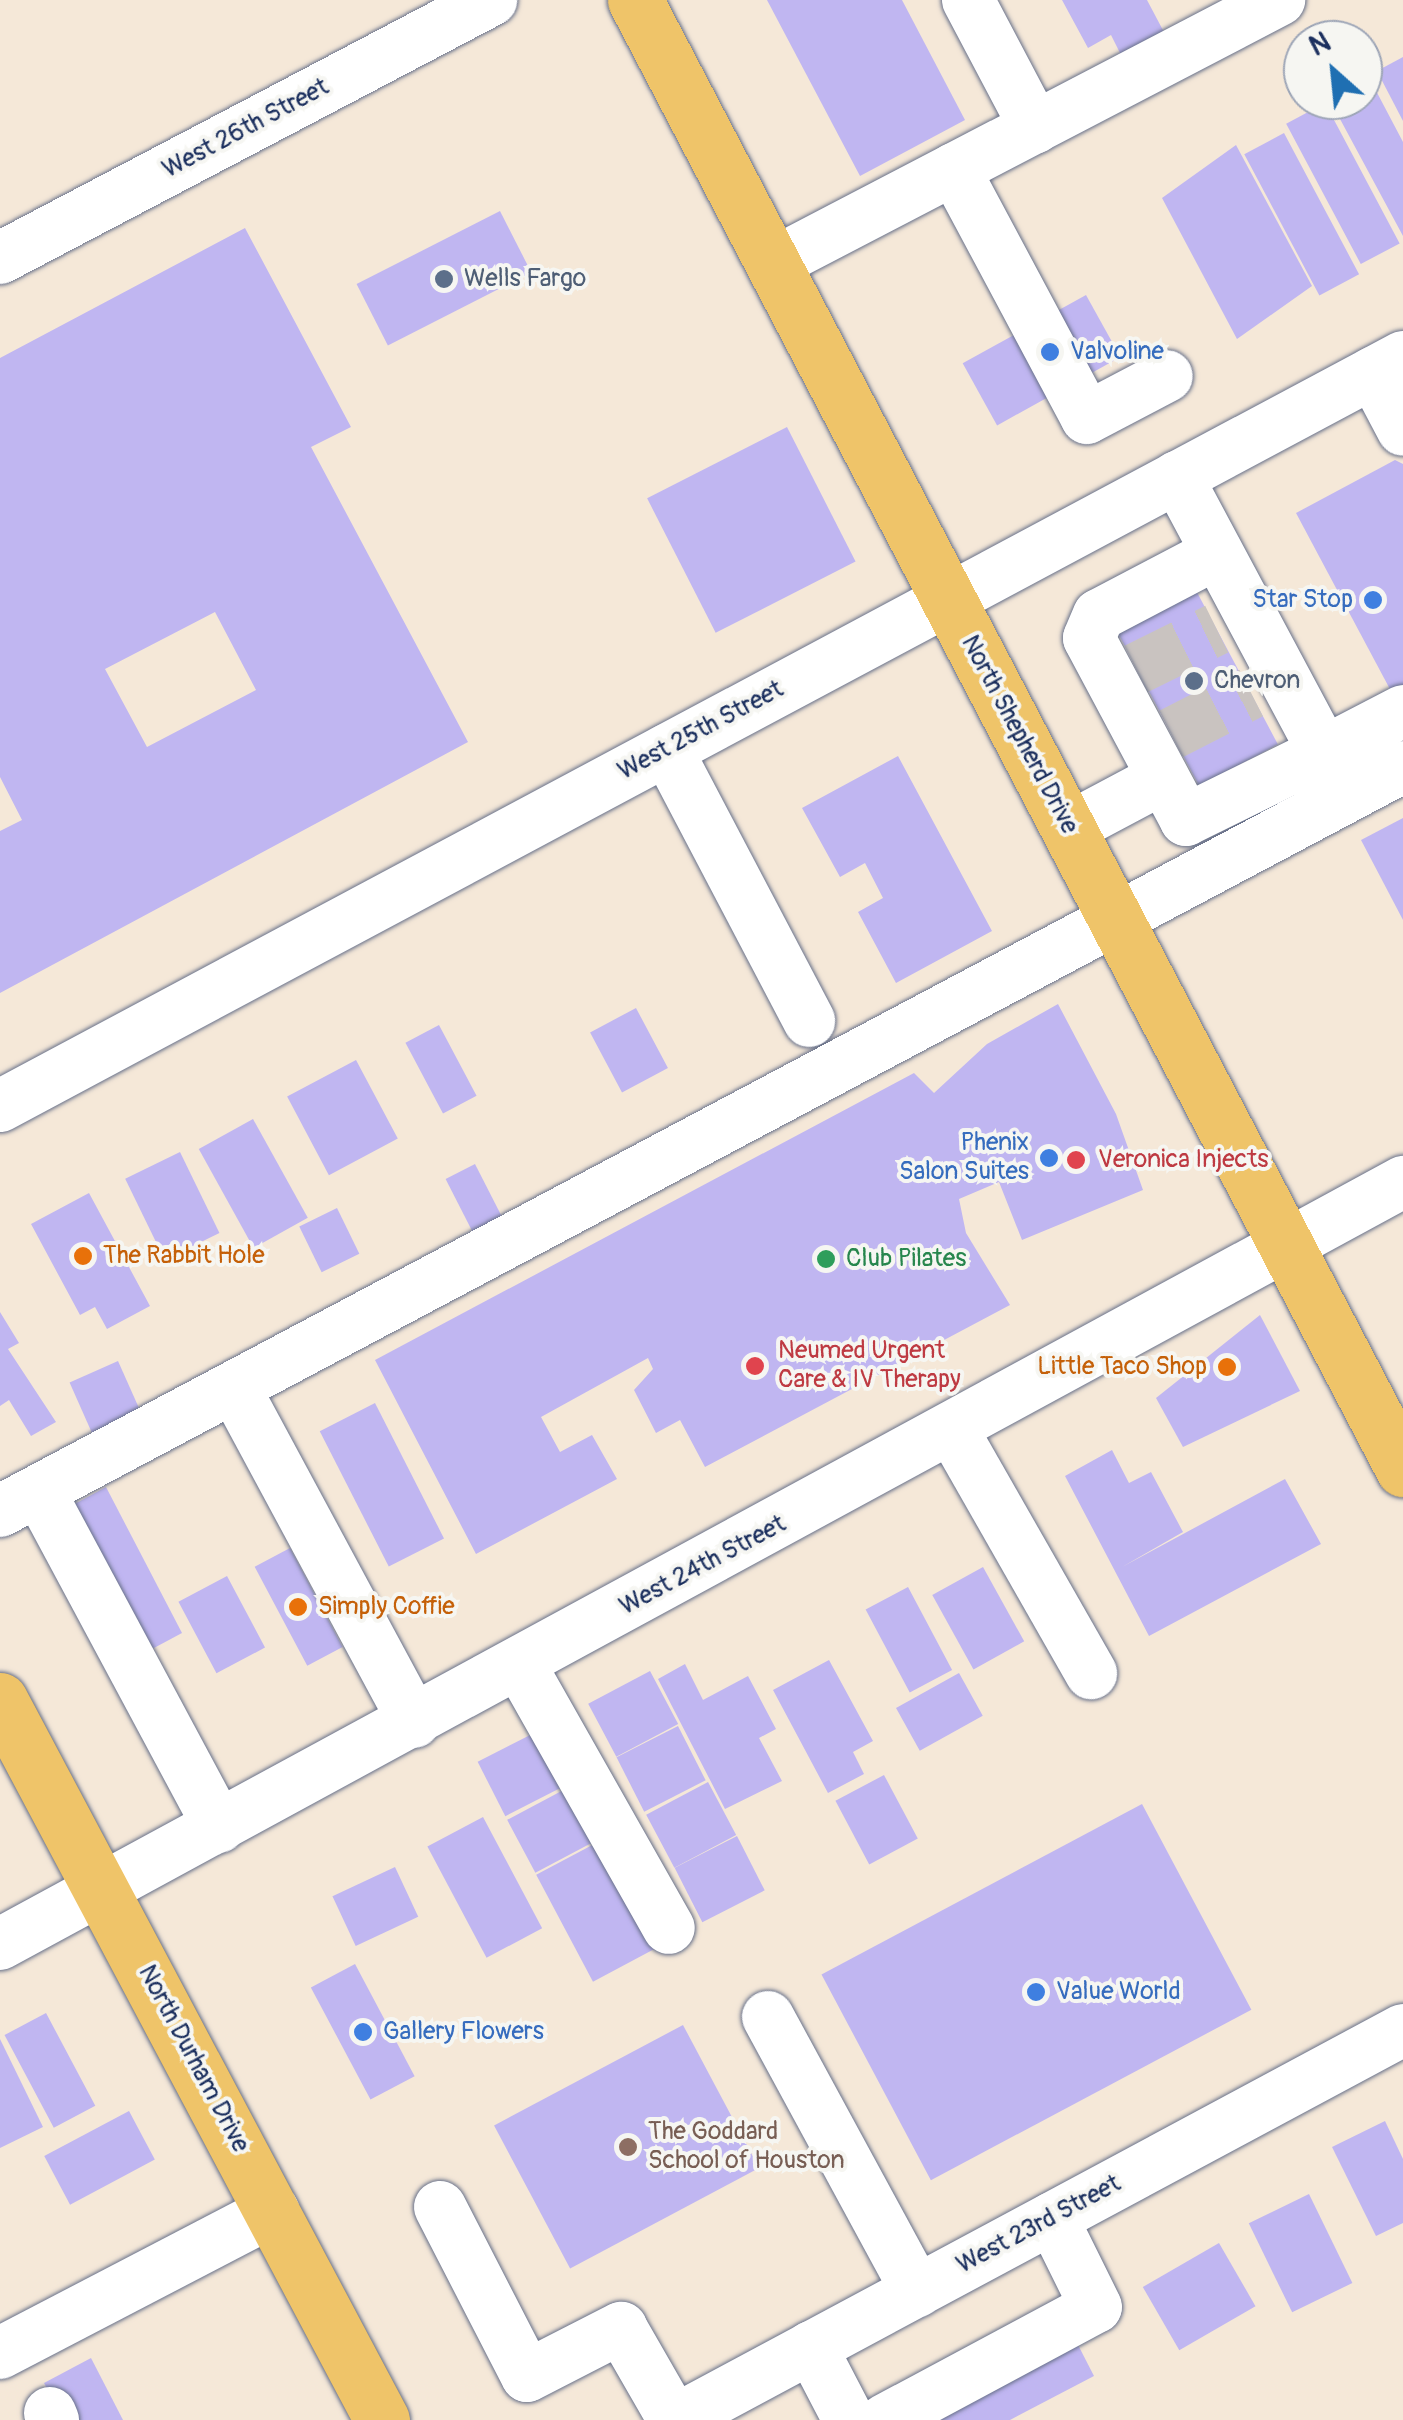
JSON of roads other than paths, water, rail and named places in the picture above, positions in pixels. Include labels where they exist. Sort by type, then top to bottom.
[{"type":"main road","name":"North Shepherd Drive","points":[[635,0],[1403,1469]]},
{"type":"main road","name":"North Durham Drive","points":[[0,1700],[382,2420]]},
{"type":"street","name":"West 26th Street","points":[[0,258],[491,0]]},
{"type":"street","points":[[968,0],[1035,127]]},
{"type":"street","points":[[772,264],[1279,0]]},
{"type":"street","points":[[954,169],[1087,418],[1167,376]]},
{"type":"street","points":[[1388,365],[1403,430]]},
{"type":"street","name":"West 25th Street","points":[[0,1106],[1388,365]]},
{"type":"street","points":[[1178,477],[1217,553],[1233,620],[1268,685],[1324,752]]},
{"type":"street","points":[[1217,553],[1099,614],[1089,638],[1124,675],[1186,820],[1403,711]]},
{"type":"street","points":[[667,750],[809,1022]]},
{"type":"street","points":[[1069,828],[1160,753]]},
{"type":"street","points":[[220,1827],[20,1501],[1403,767]]},
{"type":"street","name":"West 24th Street","points":[[0,1944],[953,1432],[1403,1182]]},
{"type":"street","points":[[236,1389],[414,1722]]},
{"type":"street","points":[[953,1432],[1090,1673]]},
{"type":"street","points":[[520,1664],[669,1928]]},
{"type":"street","points":[[768,2017],[917,2291]]},
{"type":"street","name":"West 23rd Street","points":[[675,2420],[1403,2030]]},
{"type":"street","points":[[440,2208],[527,2376],[621,2328],[675,2420]]},
{"type":"street","points":[[0,2354],[273,2211]]},
{"type":"street","points":[[885,2420],[1096,2307],[1052,2218]]},
{"type":"street","points":[[811,2347],[849,2420]]},
{"type":"tunnel","points":[[1136,669],[1217,629]]},
{"type":"tunnel","points":[[1171,734],[1251,693]]},
{"type":"place","name":"Wells Fargo","points":[[444,279]]},
{"type":"place","name":"Valvoline","points":[[1050,352]]},
{"type":"place","name":"Star Stop","points":[[1373,600]]},
{"type":"place","name":"Chevron","points":[[1194,681]]},
{"type":"place","name":"Phenix Salon Suites","points":[[1049,1158]]},
{"type":"place","name":"Veronica Injects","points":[[1076,1160]]},
{"type":"place","name":"The Rabbit Hole","points":[[83,1256]]},
{"type":"place","name":"Club Pilates","points":[[826,1259]]},
{"type":"place","name":"Neumed Urgent Care & IV Therapy","points":[[755,1366]]},
{"type":"place","name":"Little Taco Shop","points":[[1227,1367]]},
{"type":"place","name":"Simply Coffie","points":[[298,1607]]},
{"type":"place","name":"Value World","points":[[1036,1992]]},
{"type":"place","name":"Gallery Flowers","points":[[363,2032]]},
{"type":"place","name":"The Goddard School of Houston","points":[[628,2147]]}]
